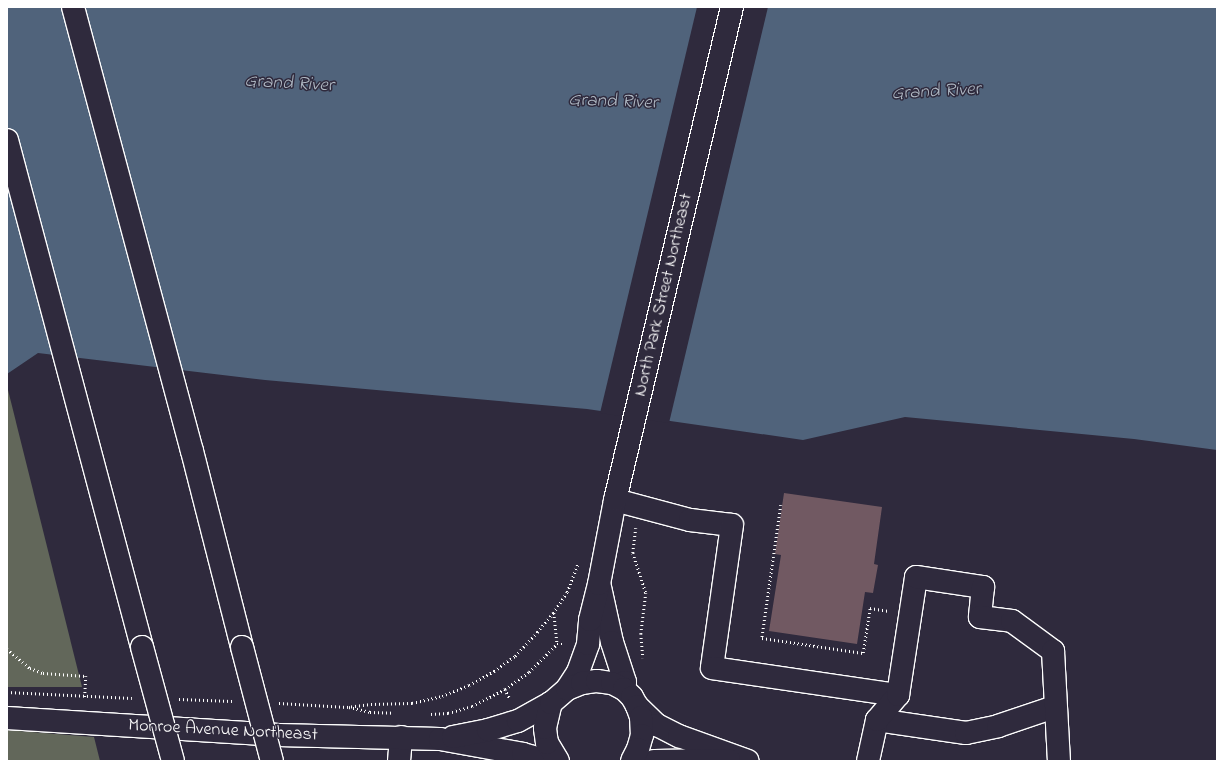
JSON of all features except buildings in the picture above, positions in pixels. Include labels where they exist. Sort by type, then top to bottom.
[{"type":"main road","points":[[73,7],[192,451],[272,761]]},
{"type":"main road","name":"North Park Street Northeast","points":[[559,696],[578,672],[588,644],[590,620],[599,584],[615,500],[732,7]]},
{"type":"main road","points":[[7,140],[173,761]]},
{"type":"main road","points":[[615,500],[690,520],[732,526],[712,668],[898,695]]},
{"type":"main road","points":[[868,761],[877,720],[898,695],[916,577],[983,587],[980,617],[1012,622],[1053,651],[1054,707],[1059,761]]},
{"type":"main road","name":"North Park Street Northeast","points":[[599,584],[612,642],[630,698],[641,717],[642,735],[638,750],[632,761]]},
{"type":"main road","name":"Monroe Avenue Northeast","points":[[440,739],[488,730],[518,721],[582,683],[597,681],[612,683],[630,698]]},
{"type":"main road","points":[[558,761],[547,743],[545,728],[559,696]]},
{"type":"main road","points":[[630,698],[657,725],[679,736],[746,760]]},
{"type":"main road","points":[[877,720],[966,733],[998,726],[1054,707]]},
{"type":"main road","name":"Monroe Avenue Northeast","points":[[7,718],[278,735],[440,739],[523,754],[548,761]]},
{"type":"main road","points":[[399,761],[401,737]]},
{"type":"main road","points":[[654,761],[746,760]]},
{"type":"path","points":[[781,505],[762,638],[863,653],[870,608]]},
{"type":"path","points":[[633,553],[646,593],[641,634],[643,663]]},
{"type":"path","points":[[399,713],[370,712],[347,707],[371,704],[412,703],[442,696],[468,685],[494,671],[515,656],[554,613],[566,592],[579,558]]},
{"type":"path","points":[[427,714],[448,713],[472,706],[505,689],[529,672],[557,644],[554,613]]},
{"type":"path","points":[[7,649],[30,668],[42,673],[86,676],[85,696]]},
{"type":"green space","points":[[7,386],[82,687],[7,687]]},
{"type":"green space","points":[[7,730],[94,737],[100,761],[7,761]]},
{"type":"water","name":"Grand River","points":[[7,7],[1217,7],[1217,450],[1134,439],[905,417],[803,440],[587,409],[265,380],[38,353],[7,374]]},
{"type":"pier","points":[[697,7],[768,7],[669,423],[600,413]]}]
